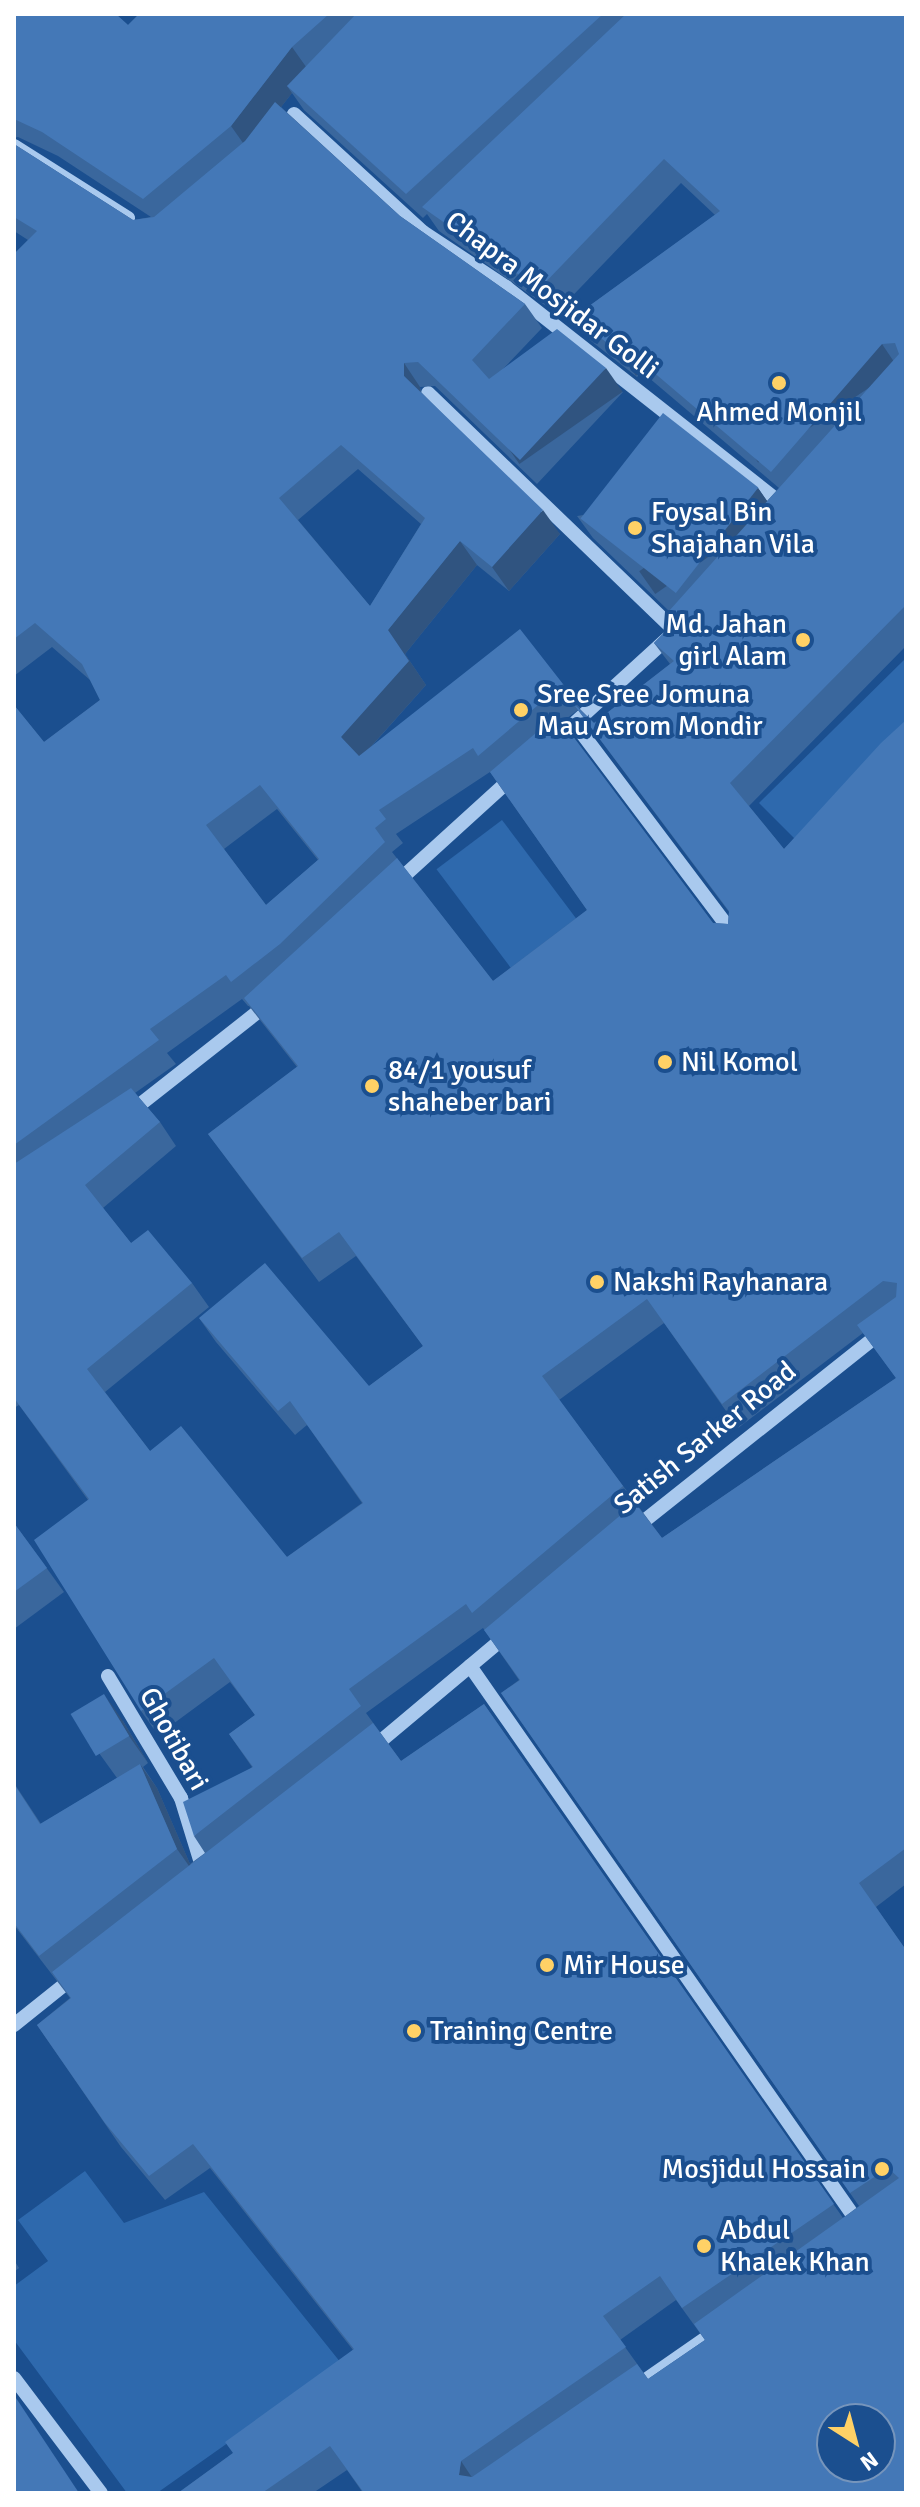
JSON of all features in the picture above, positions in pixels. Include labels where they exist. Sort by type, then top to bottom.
[{"type":"street","name":"Chapra Mosjidar Golli","points":[[293,113],[428,227],[787,508]]},
{"type":"street","points":[[14,146],[54,165],[138,225]]},
{"type":"street","points":[[381,897],[680,626],[428,393]]},
{"type":"street","points":[[575,724],[738,941]]},
{"type":"street","points":[[111,1125],[279,994]]},
{"type":"street","name":"Satish Sarker Road","points":[[615,1545],[906,1313]]},
{"type":"street","points":[[351,1764],[519,1626]]},
{"type":"street","points":[[470,1666],[868,2226],[850,2238]]},
{"type":"street","name":"Ghotibari","points":[[108,1676],[181,1798],[205,1876]]},
{"type":"street","points":[[17,2015],[87,1967]]},
{"type":"street","points":[[614,2402],[732,2320]]},
{"type":"street","points":[[14,2378],[101,2493]]},
{"type":"shaded area","points":[[906,658],[906,749],[805,849],[759,803]]},
{"type":"shaded area","points":[[502,820],[587,933],[522,983],[437,869]]},
{"type":"shaded area","points":[[85,2171],[124,2223],[204,2192],[341,2363],[157,2493],[127,2493],[14,2340],[14,2286],[48,2261],[18,2220]]},
{"type":"building","points":[[14,14],[116,14],[128,25],[139,14],[329,14],[292,47],[231,126],[143,199],[42,132],[14,119]]},
{"type":"building","points":[[356,14],[603,14],[406,194],[287,86]]},
{"type":"building","points":[[626,14],[906,14],[906,605],[730,783],[784,849],[906,720],[906,1848],[859,1883],[906,1950],[906,2493],[364,2493],[330,2446],[262,2493],[178,2493],[233,2453],[225,2442],[354,2349],[193,2144],[149,2176],[105,2123],[37,2025],[71,1998],[52,1972],[373,1723],[401,1761],[484,1704],[834,2204],[682,2308],[660,2276],[603,2316],[626,2347],[461,2461],[459,2475],[472,2477],[637,2364],[648,2379],[705,2340],[694,2324],[899,2178],[888,2168],[850,2193],[501,1693],[520,1680],[484,1630],[635,1503],[662,1538],[896,1378],[857,1325],[896,1297],[897,1283],[883,1281],[722,1404],[647,1299],[542,1376],[623,1486],[472,1613],[466,1604],[349,1689],[361,1706],[194,1836],[183,1802],[253,1767],[229,1734],[255,1715],[214,1658],[141,1711],[34,1540],[89,1499],[14,1398],[14,1164],[131,1088],[160,1122],[85,1185],[131,1243],[148,1230],[192,1283],[87,1369],[150,1451],[181,1426],[287,1557],[363,1503],[290,1401],[278,1411],[199,1318],[265,1263],[369,1386],[423,1346],[339,1232],[302,1258],[208,1134],[298,1066],[244,998],[397,858],[493,981],[587,910],[490,772],[557,715],[713,923],[728,924],[729,911],[572,702],[594,723],[674,661],[654,643],[677,619],[669,611],[899,354],[895,343],[882,344],[771,472],[625,348],[620,353],[574,317],[720,211],[664,159],[539,289],[422,207]]},
{"type":"building","points":[[275,102],[400,216],[525,304],[472,360],[489,379],[557,329],[606,368],[520,460],[418,362],[404,363],[404,376],[543,510],[492,567],[460,541],[388,630],[409,661],[341,737],[359,756],[520,629],[563,684],[478,756],[473,748],[379,810],[386,819],[375,828],[385,842],[280,944],[231,982],[226,975],[150,1029],[159,1040],[14,1145],[14,705],[44,742],[100,700],[82,664],[35,623],[14,639],[14,254],[37,231],[14,217],[14,144],[133,220],[154,217],[245,141]],"holes":[[[341,445],[425,518],[370,606],[279,498]],[[260,785],[319,859],[266,905],[206,825]]]},
{"type":"building","name":"Foysal Bin Shajahan Vila","points":[[663,413],[758,487],[676,593],[581,519]]},
{"type":"building","points":[[14,1523],[47,1568],[14,1592]]},
{"type":"building","points":[[104,1694],[129,1736],[96,1756],[71,1714]]},
{"type":"building","points":[[140,1764],[177,1849],[39,1956],[14,1923],[14,1784],[40,1824]]},
{"type":"building","points":[[14,2395],[79,2493],[14,2493]]},
{"type":"place","name":"Ahmed Monjil","points":[[779,383]]},
{"type":"place","name":"Foysal Bin Shajahan Vila","points":[[635,528]]},
{"type":"place","name":"Md. Jahan girl Alam","points":[[803,640]]},
{"type":"place","name":"Sree Sree Jomuna Mau Asrom Mondir","points":[[521,710]]},
{"type":"place","name":"Nil Komol","points":[[665,1062]]},
{"type":"place","name":"84/1 yousuf shaheber bari","points":[[372,1086]]},
{"type":"place","name":"Nakshi Rayhanara","points":[[597,1282]]},
{"type":"place","name":"Mir House","points":[[547,1965]]},
{"type":"place","name":"Training Centre","points":[[414,2031]]},
{"type":"place","name":"Mosjidul Hossain","points":[[882,2169]]},
{"type":"place","name":"Abdul Khalek Khan","points":[[704,2246]]}]
